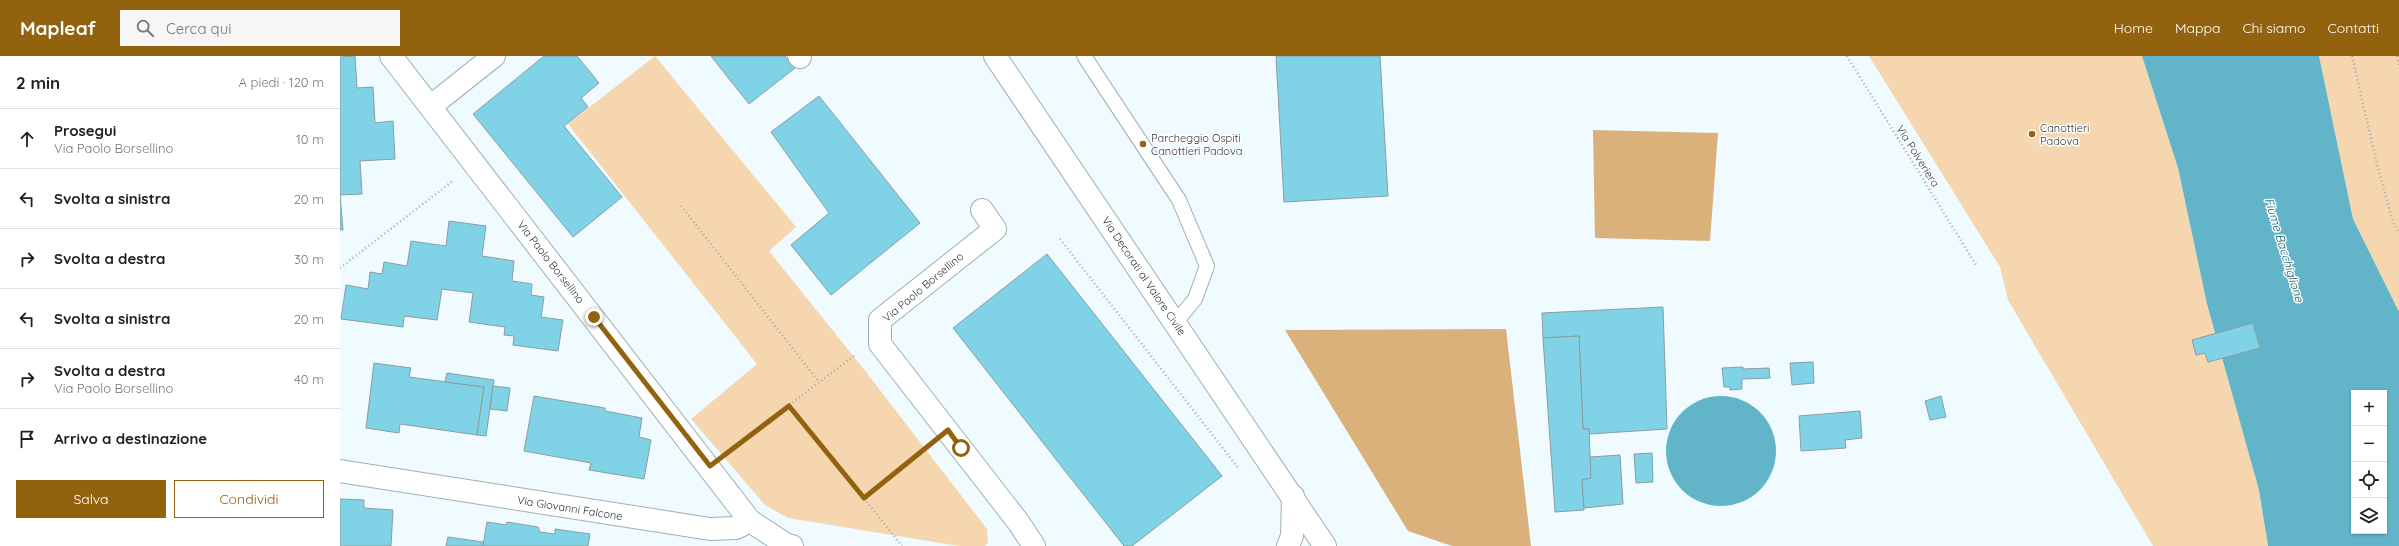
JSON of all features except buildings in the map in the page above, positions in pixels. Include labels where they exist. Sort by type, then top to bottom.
[{"type":"street","points":[[391,56],[431,106],[494,56]]},
{"type":"street","name":"Via Decorati al Valore Civile","points":[[995,56],[1176,322],[1325,546]]},
{"type":"street","name":"Via Paolo Borsellino","points":[[431,106],[710,466],[750,521]]},
{"type":"street","name":"Via Paolo Borsellino","points":[[982,210],[995,229],[880,320],[880,344],[1019,523],[1034,546]]},
{"type":"street","name":"Via Giovanni Falcone","points":[[340,472],[710,529],[736,528],[750,521]]},
{"type":"street","points":[[1288,546],[1292,536],[1293,496]]},
{"type":"street","points":[[750,521],[787,545],[792,546]]},
{"type":"lane","points":[[1084,56],[1179,200],[1207,266],[1195,300],[1176,322]]},
{"type":"path","name":"Via Polveriera","points":[[1847,56],[1976,265]]},
{"type":"path","points":[[2352,56],[2379,171],[2393,222],[2399,233]]},
{"type":"path","points":[[2397,56],[2399,65]]},
{"type":"path","points":[[340,268],[475,164]]},
{"type":"path","points":[[680,206],[819,382]]},
{"type":"path","points":[[1060,239],[1244,476]]},
{"type":"path","points":[[710,466],[880,336]]},
{"type":"path","points":[[789,406],[902,546]]},
{"type":"path","points":[[864,498],[948,430]]},
{"type":"shaded area","points":[[655,56],[796,227],[769,251],[866,372],[987,529],[988,543],[985,546],[959,546],[788,518],[765,505],[691,419],[757,364],[568,124]]},
{"type":"shaded area","points":[[1869,56],[2142,56],[2178,168],[2207,304],[2259,490],[2268,546],[2153,546],[2008,300],[2000,267]]},
{"type":"shaded area","points":[[2319,56],[2399,56],[2399,312],[2353,219]]},
{"type":"shaded area","points":[[1593,130],[1718,133],[1710,241],[1595,238]]},
{"type":"shaded area","points":[[1506,329],[1531,546],[1452,546],[1408,531],[1285,330]]},
{"type":"water","name":"Fiume Bacchiglione","points":[[2142,56],[2319,56],[2353,219],[2399,312],[2399,546],[2268,546],[2259,490],[2207,304],[2178,168]]},
{"type":"water","points":[[1721,396],[1742,400],[1752,405],[1760,412],[1767,420],[1772,430],[1776,451],[1772,472],[1767,482],[1760,490],[1752,497],[1742,502],[1721,506],[1700,502],[1690,497],[1682,490],[1675,482],[1670,472],[1666,451],[1670,430],[1675,420],[1682,412],[1690,405],[1700,400]]},
{"type":"place","name":"Canottieri Padova","points":[[2032,134]]},
{"type":"place","name":"Parcheggio Ospiti Canottieri Padova","points":[[1143,144]]},
{"type":"route","points":[[594,317],[710,466],[789,406],[864,498],[926,450],[948,430],[961,448]]}]
